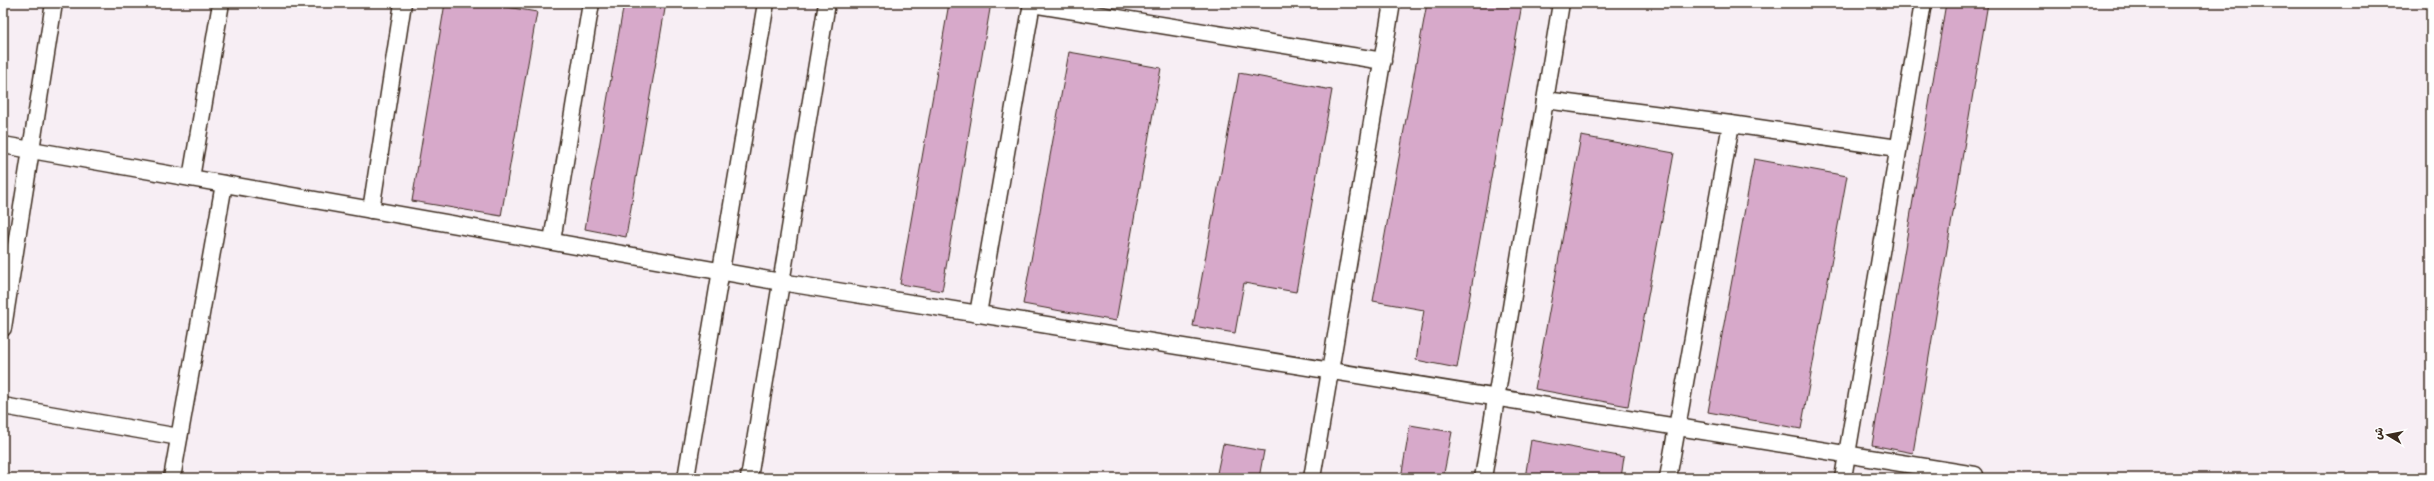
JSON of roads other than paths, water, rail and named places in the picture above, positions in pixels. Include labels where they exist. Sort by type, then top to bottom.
[{"type":"street","points":[[3,328],[54,3]]},
{"type":"street","points":[[191,178],[221,3]]},
{"type":"street","points":[[371,210],[403,3]]},
{"type":"street","points":[[552,241],[591,3]]},
{"type":"street","points":[[686,478],[719,271],[766,3]]},
{"type":"street","points":[[749,478],[827,3]]},
{"type":"street","points":[[1312,478],[1392,3]]},
{"type":"street","points":[[1482,478],[1561,3]]},
{"type":"street","points":[[1843,478],[1923,3]]},
{"type":"street","points":[[978,314],[1032,4],[1383,61]]},
{"type":"street","points":[[1545,100],[1731,124],[1898,148]]},
{"type":"street","points":[[1668,478],[1731,124]]},
{"type":"street","points":[[3,145],[781,282],[1975,474]]},
{"type":"street","points":[[172,478],[224,184]]},
{"type":"street","points":[[3,406],[179,437]]}]
